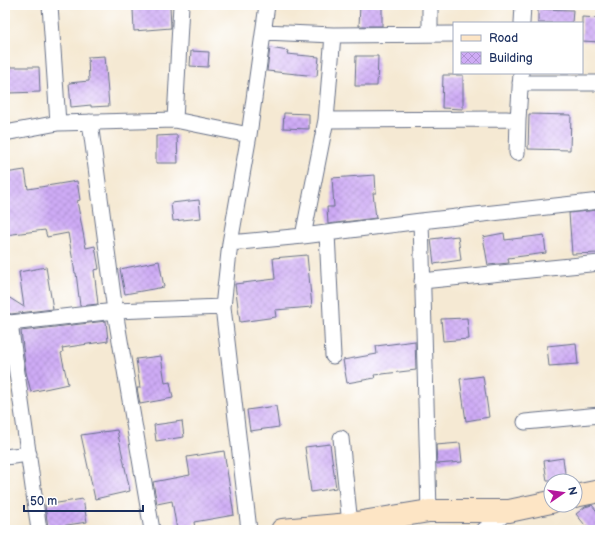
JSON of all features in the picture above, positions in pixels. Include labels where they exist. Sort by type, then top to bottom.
[{"type":"street","points":[[50,5],[58,123]]},
{"type":"street","points":[[176,120],[181,5]]},
{"type":"street","points":[[249,530],[223,307],[230,243],[249,135],[267,5]]},
{"type":"street","points":[[430,5],[430,33]]},
{"type":"street","points":[[522,22],[523,5]]},
{"type":"street","points":[[264,32],[333,35],[453,34]]},
{"type":"street","points":[[303,236],[326,120],[333,35]]},
{"type":"street","points":[[517,153],[521,78],[600,83]]},
{"type":"street","points":[[5,133],[58,123],[176,120],[249,135]]},
{"type":"street","points":[[326,120],[518,120]]},
{"type":"street","points":[[90,122],[115,311],[152,530]]},
{"type":"street","points":[[230,243],[600,202]]},
{"type":"street","points":[[421,221],[429,511]]},
{"type":"street","points":[[327,233],[333,356]]},
{"type":"street","points":[[422,281],[600,263]]},
{"type":"street","points":[[39,530],[29,454],[8,322],[115,311],[223,307]]},
{"type":"street","points":[[525,422],[600,415]]},
{"type":"street","points":[[341,438],[350,524]]},
{"type":"street","points":[[5,457],[29,454]]},
{"type":"street","points":[[583,494],[600,491]]},
{"type":"street","points":[[282,530],[350,524],[429,511],[509,511],[543,504]]},
{"type":"street","points":[[484,530],[509,511]]},
{"type":"building","points":[[360,5],[382,5],[382,26],[359,26]]},
{"type":"building","points":[[170,6],[171,28],[134,31],[133,9]]},
{"type":"building","points":[[538,9],[573,10],[572,22],[538,22]]},
{"type":"building","points":[[582,17],[600,18],[600,42],[583,41]]},
{"type":"building","points":[[270,48],[288,51],[287,54],[319,57],[317,76],[267,71]]},
{"type":"building","points":[[191,51],[209,52],[208,67],[190,66]]},
{"type":"building","points":[[105,56],[109,106],[91,107],[91,105],[71,107],[69,83],[89,81],[88,57]]},
{"type":"building","points":[[356,56],[378,56],[377,86],[355,86]]},
{"type":"building","points":[[9,67],[39,67],[40,92],[9,93]]},
{"type":"building","points":[[443,75],[463,75],[463,109],[442,108]]},
{"type":"building","points":[[284,113],[309,114],[309,129],[283,128]]},
{"type":"building","points":[[529,114],[571,115],[570,150],[528,149]]},
{"type":"building","points":[[177,135],[178,163],[156,163],[156,136]]},
{"type":"building","points":[[25,170],[28,189],[77,181],[80,200],[77,201],[86,248],[95,246],[99,269],[94,270],[98,304],[80,306],[76,273],[68,233],[47,237],[45,230],[5,235],[5,173]]},
{"type":"building","points":[[375,175],[376,193],[373,193],[376,218],[328,224],[327,207],[334,207],[332,178]]},
{"type":"building","points":[[199,200],[201,218],[173,221],[171,203]]},
{"type":"building","points":[[597,210],[600,253],[572,254],[569,213]]},
{"type":"building","points":[[504,233],[505,240],[544,235],[546,253],[508,258],[509,263],[488,265],[483,237]]},
{"type":"building","points":[[458,236],[461,260],[434,264],[431,239]]},
{"type":"building","points":[[307,255],[312,307],[275,310],[276,317],[240,322],[235,284],[275,279],[273,258]]},
{"type":"building","points":[[159,261],[164,287],[125,294],[120,269]]},
{"type":"building","points":[[46,267],[53,309],[11,314],[5,312],[5,295],[24,307],[19,272]]},
{"type":"building","points":[[467,318],[469,339],[443,341],[441,319]]},
{"type":"building","points":[[106,321],[108,341],[62,348],[63,352],[61,353],[68,384],[31,392],[26,372],[21,331]]},
{"type":"building","points":[[415,341],[416,370],[374,375],[375,378],[347,383],[343,360],[377,354],[376,346]]},
{"type":"building","points":[[576,343],[578,364],[549,366],[547,346]]},
{"type":"building","points":[[161,356],[165,383],[170,382],[173,398],[140,404],[137,388],[140,388],[136,359]]},
{"type":"building","points":[[483,376],[489,417],[466,421],[460,379]]},
{"type":"building","points":[[276,406],[279,427],[250,431],[247,410]]},
{"type":"building","points":[[182,421],[184,437],[156,441],[154,425]]},
{"type":"building","points":[[117,430],[130,491],[95,499],[81,435]]},
{"type":"building","points":[[460,443],[462,462],[437,464],[436,445]]},
{"type":"building","points":[[330,444],[336,488],[311,492],[305,447]]},
{"type":"building","points":[[224,451],[234,515],[194,522],[195,529],[177,530],[172,501],[157,504],[153,482],[190,475],[187,457]]},
{"type":"building","points":[[563,458],[565,473],[546,473],[544,461]]},
{"type":"building","points":[[83,499],[87,522],[48,528],[45,505]]},
{"type":"building","points":[[592,505],[600,515],[600,525],[594,530],[589,530],[576,514],[583,513],[583,509]]}]
